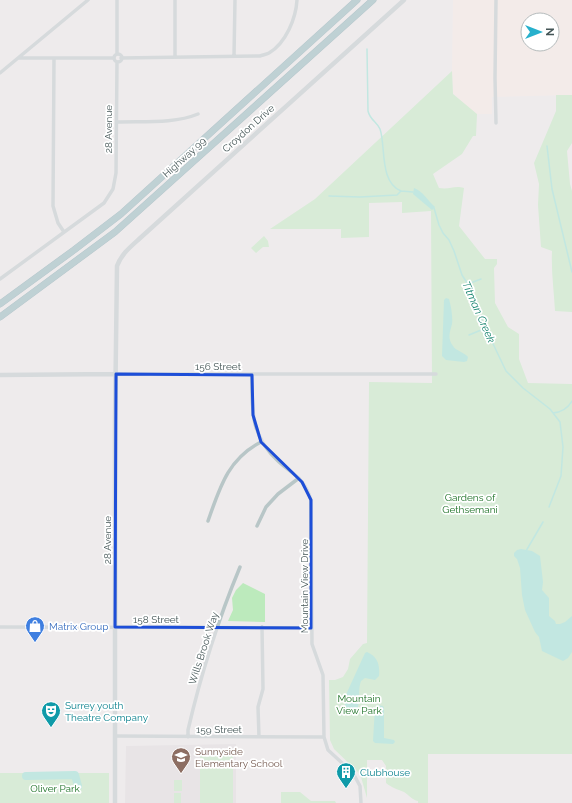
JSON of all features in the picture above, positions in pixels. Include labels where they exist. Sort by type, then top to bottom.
[{"type":"highway","name":"Highway 99","points":[[0,304],[121,214],[357,0]]},
{"type":"highway","name":"Highway 99","points":[[0,317],[115,232],[373,0]]},
{"type":"street","points":[[0,73],[88,0]]},
{"type":"street","points":[[114,58],[117,54],[117,0]]},
{"type":"street","points":[[175,0],[175,57]]},
{"type":"street","points":[[234,56],[235,0]]},
{"type":"street","points":[[114,58],[117,62],[122,58],[256,56],[269,53],[279,44],[293,21],[297,0]]},
{"type":"street","name":"Croydon Drive","points":[[116,276],[117,266],[126,251],[404,0]]},
{"type":"street","points":[[496,0],[496,123]]},
{"type":"street","points":[[117,54],[122,58]]},
{"type":"street","points":[[19,58],[114,58]]},
{"type":"street","points":[[0,279],[64,232],[58,223],[53,206],[54,58]]},
{"type":"street","name":"28 Avenue","points":[[64,232],[104,202],[110,196],[113,189],[116,173],[117,62]]},
{"type":"street","points":[[117,122],[167,120],[191,117],[198,114]]},
{"type":"street","name":"28 Avenue","points":[[114,803],[116,276]]},
{"type":"street","name":"156 Street","points":[[0,374],[436,374]]},
{"type":"street","name":"Mountain View Drive","points":[[252,374],[254,424],[261,442],[279,462],[299,478],[308,490],[311,500],[311,628],[312,644],[323,675],[324,737],[328,750],[353,773],[360,786],[361,803]]},
{"type":"street","points":[[208,521],[226,474],[235,461],[251,447],[261,442]]},
{"type":"street","points":[[256,526],[266,507],[278,494],[299,478]]},
{"type":"street","name":"Wills Brook Way","points":[[188,737],[188,730],[201,678],[227,598],[240,567]]},
{"type":"street","name":"158 Street","points":[[0,626],[311,628]]},
{"type":"street","points":[[259,737],[258,707],[262,689],[262,627]]},
{"type":"street","name":"159 Street","points":[[115,736],[324,737]]},
{"type":"highlighted area","points":[[116,374],[252,375],[253,415],[261,442],[302,482],[311,500],[311,628],[115,627]]},
{"type":"shaded area","points":[[453,0],[572,0],[572,95],[492,97],[492,114],[477,114],[453,93]]},
{"type":"shaded area","points":[[414,188],[423,194],[435,207],[432,210],[413,194]]},
{"type":"shaded area","points":[[446,298],[449,299],[452,315],[450,340],[454,348],[468,357],[467,361],[464,362],[446,360],[442,356],[444,300]]},
{"type":"shaded area","points":[[521,549],[532,551],[540,556],[543,582],[542,590],[549,598],[549,616],[555,621],[556,624],[560,624],[572,616],[572,652],[568,658],[563,661],[542,651],[539,637],[535,632],[525,610],[522,595],[520,568],[517,559],[514,556],[514,553],[517,550]]},
{"type":"shaded area","points":[[367,652],[374,656],[378,662],[379,676],[375,680],[365,678],[361,681],[358,707],[354,714],[348,714],[344,699],[365,653]]},
{"type":"shaded area","points":[[377,705],[383,706],[384,708],[384,738],[394,740],[395,742],[393,744],[375,743],[373,741],[375,707]]},
{"type":"shaded area","name":"Sunnyside Elementary School","points":[[236,744],[236,803],[125,803],[126,746]]},
{"type":"green space","name":"Gardens of Gethsemani","points":[[452,71],[453,94],[477,114],[476,136],[473,136],[462,154],[433,174],[439,188],[464,188],[459,226],[485,259],[497,259],[497,264],[494,268],[495,303],[508,327],[519,334],[519,359],[528,383],[572,384],[572,754],[428,754],[428,803],[418,803],[418,801],[412,799],[404,792],[386,783],[386,766],[382,760],[367,760],[367,798],[361,777],[357,771],[334,749],[330,740],[329,680],[335,680],[343,677],[348,669],[350,659],[363,644],[367,643],[369,382],[432,383],[431,211],[402,213],[402,202],[369,203],[369,237],[341,238],[341,229],[270,229],[315,199]]},
{"type":"green space","points":[[556,95],[572,95],[572,143],[567,151],[572,191],[572,312],[555,311],[552,251],[541,247],[538,205],[539,184],[534,163],[556,111]]},
{"type":"green space","points":[[264,236],[268,241],[269,247],[263,247],[256,253],[251,248]]},
{"type":"green space","points":[[243,583],[265,594],[265,622],[228,621],[233,610],[232,598],[236,590]]},
{"type":"green space","points":[[200,753],[233,754],[233,803],[200,803]]},
{"type":"green space","name":"Oliver Park","points":[[0,773],[109,773],[109,803],[0,803]]},
{"type":"green space","points":[[174,780],[182,780],[182,791],[174,791]]},
{"type":"green space","points":[[281,792],[300,792],[311,801],[335,801],[336,803],[281,803]]},
{"type":"green space","points":[[174,793],[181,793],[181,803],[174,803]]},
{"type":"waterway","points":[[367,49],[368,111],[370,117],[380,129],[384,163],[389,180],[401,191]]},
{"type":"waterway","points":[[547,146],[552,189],[572,272]]},
{"type":"waterway","name":"Titman Creek","points":[[329,196],[360,197],[397,195],[401,191],[413,192]]},
{"type":"waterway","name":"Titman Creek","points":[[434,208],[439,225],[449,240],[462,275],[471,289],[475,306],[506,371],[523,388],[550,409],[560,422],[563,447],[561,476],[549,507]]},
{"type":"waterway","points":[[468,284],[481,279]]},
{"type":"waterway","points":[[469,335],[486,328]]},
{"type":"waterway","points":[[553,413],[559,412],[569,406],[572,401]]},
{"type":"waterway","points":[[526,551],[543,522]]},
{"type":"waterway","points":[[26,776],[75,775],[78,786]]},
{"type":"place","name":"Matrix Group","points":[[35,643]]},
{"type":"place","name":"Surrey youth Theatre Company","points":[[51,728]]},
{"type":"place","name":"Sunnyside Elementary School","points":[[181,774]]},
{"type":"place","name":"Clubhouse","points":[[346,789]]},
{"type":"park label","name":"Mountain View Park","points":[[359,704]]}]
